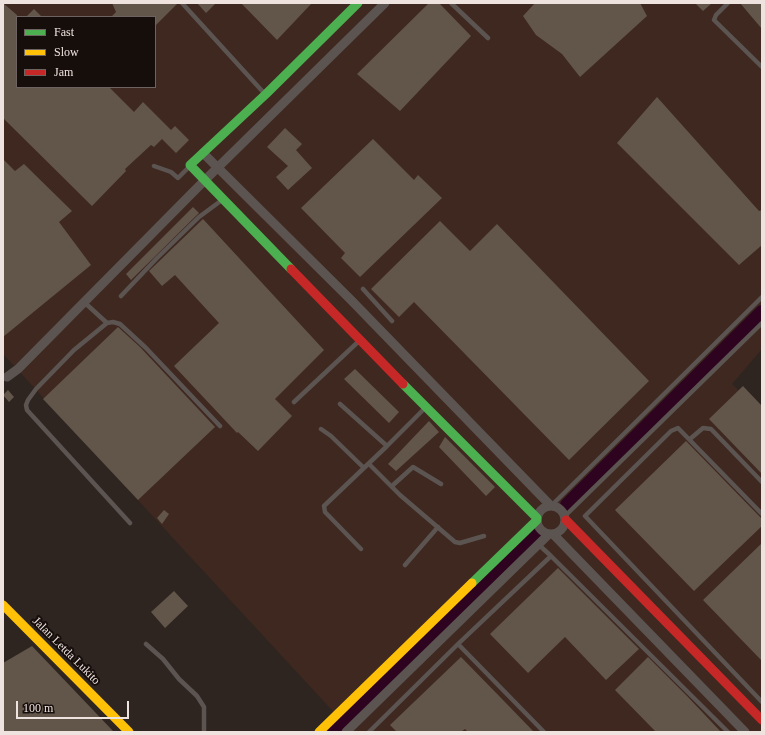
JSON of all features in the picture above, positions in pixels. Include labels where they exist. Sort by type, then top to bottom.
[{"type":"street","points":[[358,3],[266,94],[190,165],[204,181],[537,519],[539,527],[545,532],[551,534],[745,732]]},
{"type":"street","points":[[5,376],[18,369],[217,168],[385,3]]},
{"type":"street","points":[[203,153],[351,300],[551,505],[562,510],[566,518],[762,720]]},
{"type":"street","points":[[319,732],[537,519],[543,508],[551,505]]},
{"type":"street","points":[[346,732],[538,544],[551,534],[557,533],[563,528],[566,518]]},
{"type":"street","name":"Jalan Letda Lukito","points":[[3,605],[129,732]]},
{"type":"lane","points":[[183,3],[266,94]]},
{"type":"lane","points":[[451,3],[488,38]]},
{"type":"lane","points":[[728,3],[716,15],[714,20],[762,67]]},
{"type":"lane","points":[[154,166],[171,172],[178,178],[190,165]]},
{"type":"lane","points":[[121,296],[199,217],[223,200]]},
{"type":"lane","points":[[362,290],[392,321]]},
{"type":"lane","points":[[551,505],[762,297]]},
{"type":"lane","points":[[84,302],[107,323]]},
{"type":"lane","points":[[130,523],[26,410],[28,400],[36,389],[74,350],[107,323],[113,322],[120,324],[146,348],[220,426]]},
{"type":"lane","points":[[566,518],[762,323]]},
{"type":"lane","points":[[294,402],[360,340]]},
{"type":"lane","points":[[340,404],[387,446]]},
{"type":"lane","points":[[361,549],[325,512],[324,506],[369,464],[427,406]]},
{"type":"lane","points":[[762,514],[678,428],[671,431],[585,516],[762,702]]},
{"type":"lane","points":[[690,439],[703,428],[711,429],[762,482]]},
{"type":"lane","points":[[321,429],[331,436],[364,468]]},
{"type":"lane","points":[[369,464],[400,495],[455,542],[460,543],[484,536]]},
{"type":"lane","points":[[392,486],[413,468],[442,484]]},
{"type":"lane","points":[[405,565],[438,528]]},
{"type":"lane","points":[[538,544],[728,732]]},
{"type":"lane","points":[[369,732],[458,644],[551,556]]},
{"type":"lane","points":[[146,644],[163,659],[204,707],[204,732]]},
{"type":"lane","points":[[458,644],[544,732]]},
{"type":"shaded area","points":[[3,3],[762,3],[762,349],[732,384],[762,414],[762,732],[352,732],[3,354]]},
{"type":"building","points":[[3,3],[17,15],[16,88],[110,88],[134,112],[143,102],[171,130],[175,126],[189,140],[176,153],[162,139],[154,147],[151,145],[125,169],[126,171],[92,206],[3,118]]},
{"type":"building","points":[[112,3],[178,3],[156,25],[156,16],[112,16],[116,12]]},
{"type":"building","points":[[197,3],[216,3],[206,13]]},
{"type":"building","points":[[241,3],[312,3],[277,40]]},
{"type":"building","points":[[429,3],[439,3],[471,36],[400,111],[357,74]]},
{"type":"building","points":[[535,3],[640,3],[647,16],[580,77],[562,54],[536,35],[523,16]]},
{"type":"building","points":[[695,3],[712,3],[703,11]]},
{"type":"building","points":[[740,3],[762,3],[762,29]]},
{"type":"building","points":[[34,9],[41,16],[27,16]]},
{"type":"building","points":[[657,97],[759,211],[762,210],[762,245],[739,265],[617,143]]},
{"type":"building","points":[[285,128],[302,144],[296,150],[312,168],[288,190],[276,177],[288,166],[267,147]]},
{"type":"building","points":[[373,139],[414,180],[418,175],[442,198],[360,277],[341,258],[345,253],[301,208]]},
{"type":"building","points":[[3,159],[15,171],[24,164],[72,211],[59,222],[91,265],[3,337]]},
{"type":"building","points":[[193,207],[199,213],[131,280],[126,274]]},
{"type":"building","points":[[203,219],[324,350],[275,399],[292,416],[258,451],[238,432],[237,433],[174,366],[219,323],[175,275],[162,286],[149,271]]},
{"type":"building","points":[[440,221],[470,251],[497,224],[649,381],[569,460],[414,302],[399,317],[371,289]]},
{"type":"building","points":[[118,327],[140,347],[215,427],[138,500],[43,399]]},
{"type":"building","points":[[355,369],[399,412],[389,423],[344,379]]},
{"type":"building","points":[[743,386],[762,406],[762,474],[709,419]]},
{"type":"building","points":[[8,390],[14,397],[9,402],[3,395]]},
{"type":"building","points":[[429,421],[439,432],[396,471],[388,464]]},
{"type":"building","points":[[445,437],[495,487],[486,496],[439,447]]},
{"type":"building","points":[[686,441],[762,519],[762,526],[694,591],[615,510]]},
{"type":"building","points":[[164,510],[169,514],[162,524],[157,518]]},
{"type":"building","points":[[762,543],[762,661],[703,600]]},
{"type":"building","points":[[558,568],[639,649],[606,680],[565,637],[528,673],[490,634]]},
{"type":"building","points":[[174,591],[188,606],[165,628],[151,612]]},
{"type":"building","points":[[32,646],[114,732],[3,732],[3,663]]},
{"type":"building","points":[[461,657],[534,732],[468,732],[465,729],[461,732],[397,732],[390,725]]},
{"type":"building","points":[[648,657],[721,732],[656,732],[615,690]]},
{"type":"waterway","points":[[567,505],[762,312]]},
{"type":"waterway","points":[[333,732],[537,531]]},
{"type":"traffic: fast","points":[[291,269],[190,165],[266,94],[358,3]]},
{"type":"traffic: fast","points":[[403,384],[537,518]]},
{"type":"traffic: fast","points":[[472,583],[537,520]]},
{"type":"traffic: slow","points":[[319,732],[472,583]]},
{"type":"traffic: slow","points":[[3,605],[129,732]]},
{"type":"traffic: jam","points":[[291,269],[403,384]]},
{"type":"traffic: jam","points":[[566,520],[762,720]]}]
